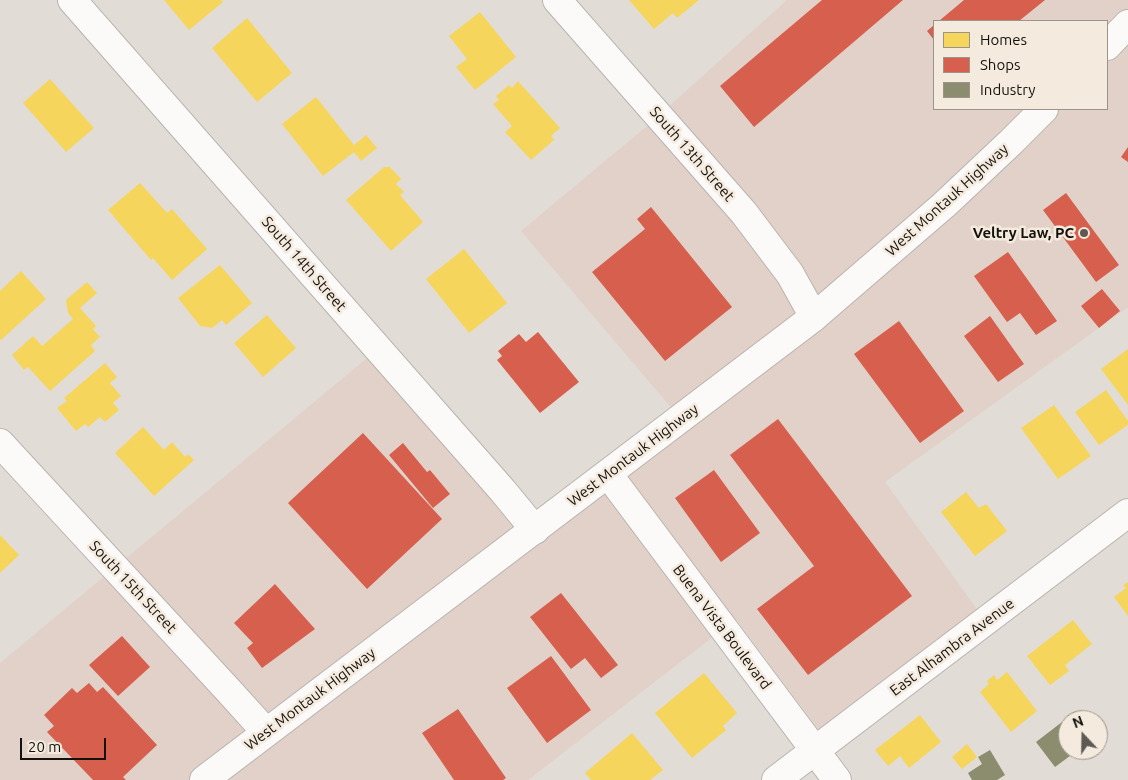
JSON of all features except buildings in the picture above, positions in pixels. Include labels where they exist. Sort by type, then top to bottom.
[{"type":"street","name":"South 14th Street","points":[[72,0],[503,491],[535,530]]},
{"type":"street","name":"South 13th Street","points":[[557,0],[744,212],[790,274],[814,317]]},
{"type":"street","points":[[1108,45],[1128,24]]},
{"type":"street","name":"West Montauk Highway","points":[[204,780],[814,317],[944,205],[1012,142],[1043,110]]},
{"type":"street","name":"South 15th Street","points":[[0,443],[266,732]]},
{"type":"street","name":"Buena Vista Boulevard","points":[[608,474],[837,780]]},
{"type":"street","name":"East Alhambra Avenue","points":[[776,780],[1128,513]]},
{"type":"shaded area","points":[[787,0],[1128,0],[1128,307],[885,482],[979,612],[819,730],[736,619],[528,780],[0,780],[0,663],[372,354],[533,540],[686,425],[521,231],[646,127]]},
{"type":"place","name":"Veltry Law, PC","points":[[1084,233]]}]
